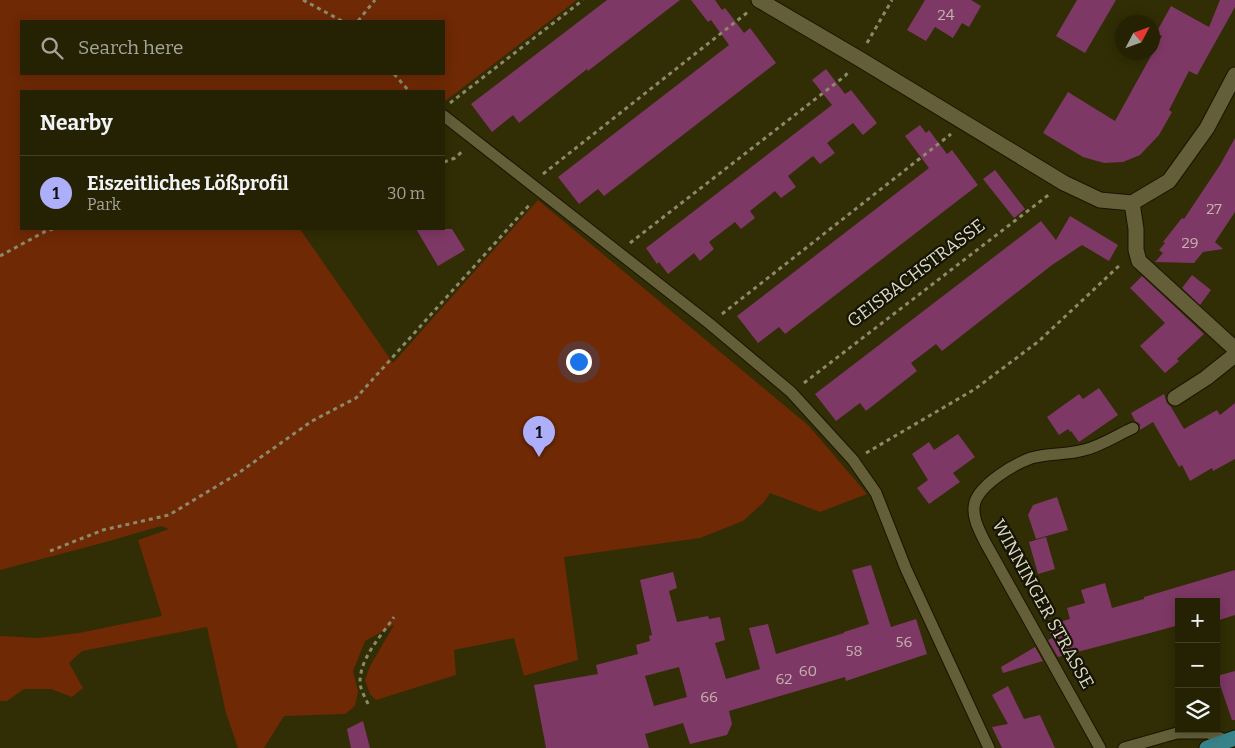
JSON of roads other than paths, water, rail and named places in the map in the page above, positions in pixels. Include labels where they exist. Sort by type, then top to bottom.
[{"type":"main road","points":[[1208,748],[1232,739]]},
{"type":"street","points":[[760,1],[1064,183],[1100,200],[1132,203],[1169,181],[1207,128],[1235,76]]},
{"type":"street","points":[[1132,203],[1136,229],[1136,250],[1139,261],[1235,349]]},
{"type":"street","points":[[1175,398],[1206,378],[1235,355]]},
{"type":"lane","points":[[445,117],[710,324],[791,392],[853,460],[876,493],[906,568],[989,748]]},
{"type":"lane","name":"WINNINGER STRASSE","points":[[1100,748],[985,542],[977,526],[975,508],[980,494],[993,480],[1013,466],[1032,458],[1068,454],[1088,449],[1133,428]]},
{"type":"lane","points":[[1124,748],[1177,733],[1208,732],[1232,739]]},
{"type":"place","name":"Eiszeitliches Lößprofil","points":[[539,457]]}]
